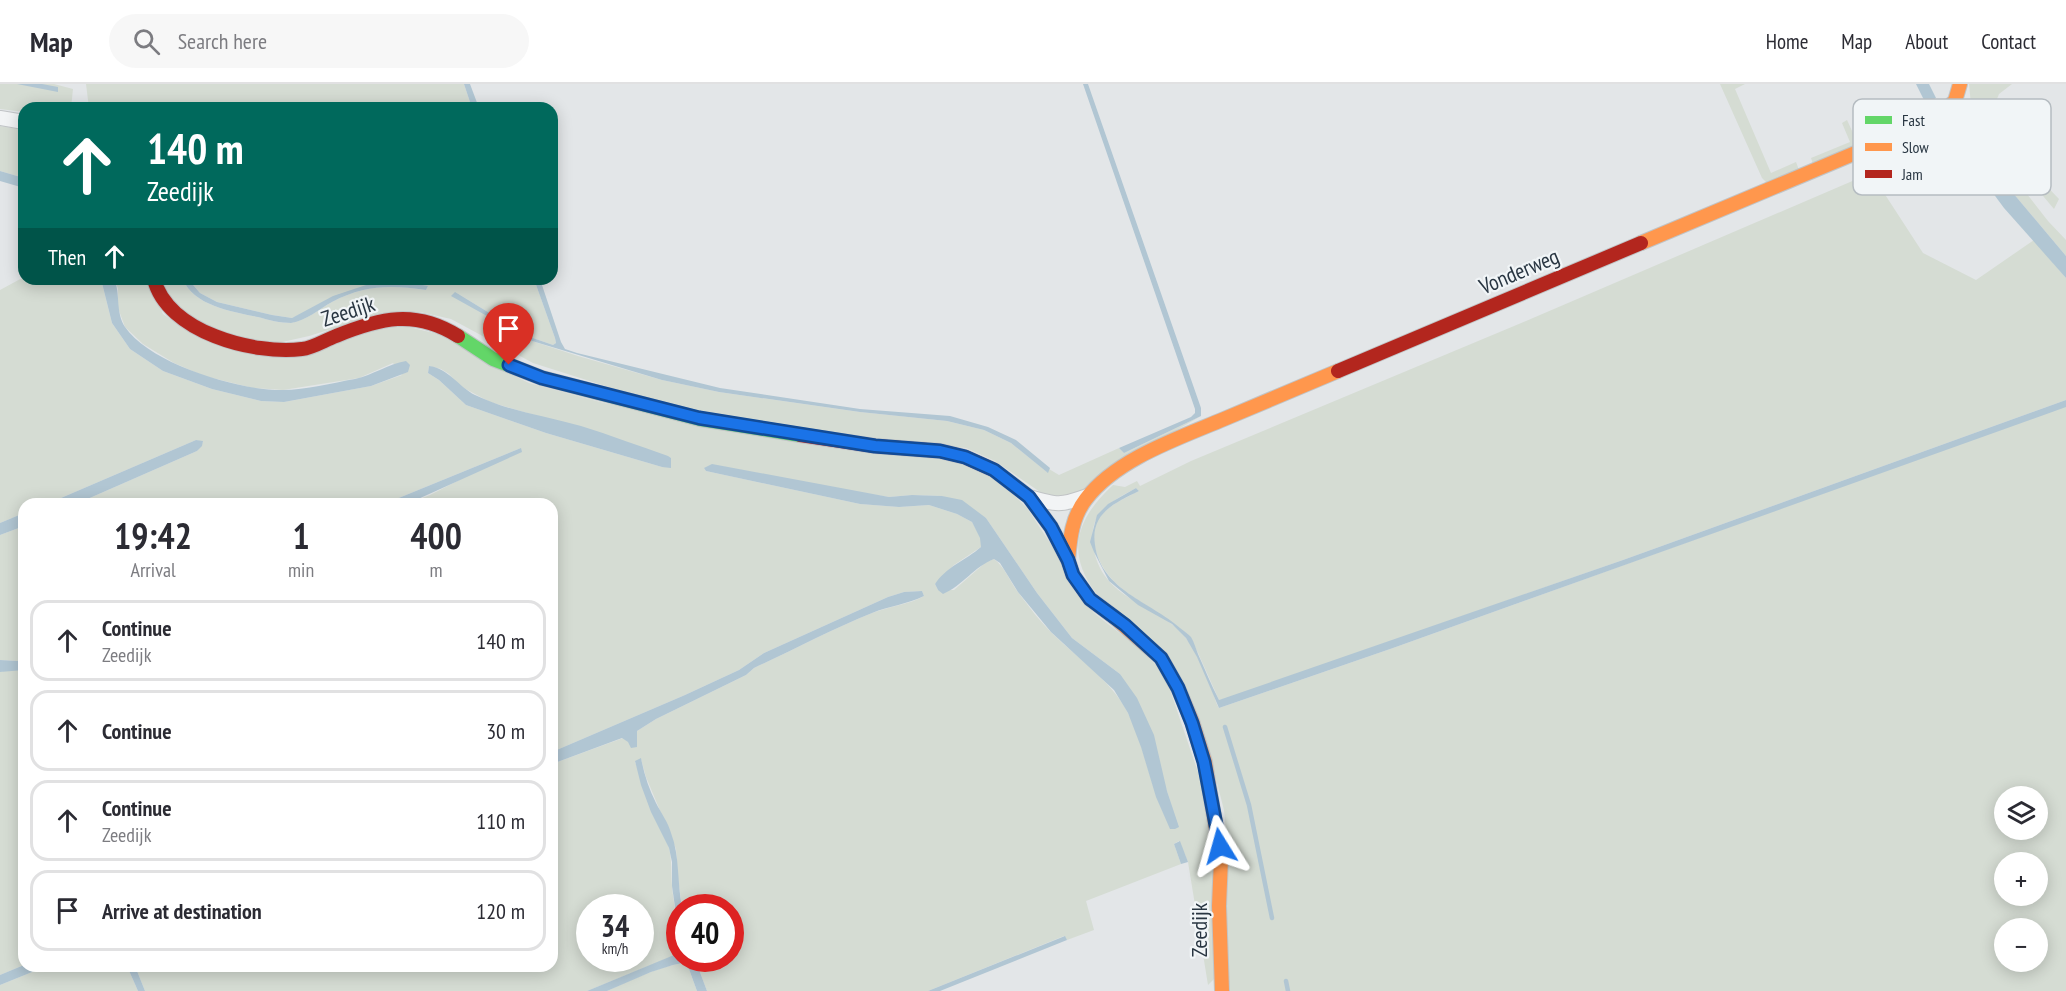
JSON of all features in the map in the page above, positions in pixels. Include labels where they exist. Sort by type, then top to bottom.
[{"type":"street","name":"Vonderweg","points":[[1956,99],[1960,84]]},
{"type":"street","points":[[0,118],[18,121]]},
{"type":"street","name":"Vonderweg","points":[[1068,560],[1072,526],[1087,496],[1109,475],[1158,447],[1853,154]]},
{"type":"street","name":"Zeedijk","points":[[156,285],[170,307],[192,326],[233,343],[272,350],[304,349],[365,324],[393,319],[415,319],[442,326],[493,359],[542,378],[699,418],[875,446],[940,451],[965,457],[994,470],[1029,497]]},
{"type":"street","name":"Vonderweg","points":[[1029,497],[1055,505],[1087,496]]},
{"type":"street","points":[[1029,497],[1051,527],[1068,560]]},
{"type":"street","name":"Zeedijk","points":[[1068,560],[1073,575],[1090,599],[1125,625],[1161,658],[1178,688],[1192,723],[1204,762],[1221,859],[1219,906],[1222,991]]},
{"type":"shaded area","points":[[0,84],[54,84],[73,89],[72,102],[18,102],[18,111],[0,109]]},
{"type":"shaded area","points":[[86,84],[464,84],[470,102],[88,102]]},
{"type":"shaded area","points":[[1720,84],[1745,84],[1735,89],[1771,173],[1796,162],[1799,170],[1767,183],[1762,178]]},
{"type":"shaded area","points":[[1969,84],[2012,84],[1999,94],[1997,99],[1970,99]]},
{"type":"shaded area","points":[[1847,120],[1853,133],[1853,148],[1813,164],[1811,158],[1850,142],[1842,123]]},
{"type":"shaded area","points":[[0,126],[18,129],[18,176],[0,171]]},
{"type":"shaded area","points":[[1853,181],[1853,195],[1885,195],[1923,253],[1976,280],[2034,240],[2066,278],[2066,400],[1623,560],[1228,698],[1219,700],[1190,637],[1115,582],[1105,571],[1098,558],[1094,542],[1096,523],[1114,504],[1139,491],[1136,488],[1110,503],[1098,515],[1093,533],[1093,544],[1098,563],[1118,590],[1161,616],[1186,638],[1198,657],[1219,708],[1393,648],[2066,406],[2066,991],[1230,991],[1226,959],[1228,852],[1224,810],[1211,760],[1179,675],[1096,593],[1086,578],[1078,550],[1079,536],[1084,523],[1101,497],[1113,485],[1125,487],[1137,481],[1140,486],[1191,461]]},
{"type":"shaded area","points":[[2051,190],[2059,199],[2054,209],[2042,195],[2051,195]]},
{"type":"shaded area","points":[[2015,195],[2028,195],[2066,240],[2066,256]]},
{"type":"shaded area","points":[[18,280],[18,285],[102,285],[112,323],[130,349],[163,371],[212,389],[261,401],[284,402],[371,386],[402,375],[393,363],[359,378],[283,390],[253,388],[204,376],[174,363],[143,344],[125,327],[118,308],[117,285],[150,285],[163,314],[195,336],[281,356],[375,326],[409,327],[442,335],[492,365],[529,383],[604,403],[970,464],[1001,482],[1027,508],[1060,558],[1075,592],[1094,613],[1140,649],[1155,664],[1168,684],[1201,781],[1213,852],[1214,979],[1208,985],[1188,862],[1179,841],[1174,844],[1181,864],[1086,901],[1094,930],[1067,940],[1064,936],[928,991],[707,991],[700,972],[744,972],[744,894],[680,894],[676,849],[646,777],[641,759],[635,762],[670,853],[673,894],[666,894],[666,959],[654,964],[654,894],[576,894],[576,972],[634,972],[587,991],[145,991],[137,972],[558,972],[558,762],[623,738],[636,747],[637,731],[656,719],[842,626],[872,613],[924,596],[922,591],[904,592],[888,597],[764,653],[739,670],[685,695],[558,749],[558,498],[422,498],[521,448],[399,498],[90,498],[197,451],[203,442],[196,440],[61,498],[18,498],[18,516],[0,523],[0,290]],"holes":[[[429,366],[449,374],[460,386],[490,402],[581,427],[671,458],[662,467],[546,433],[466,405],[428,373]],[[704,468],[889,497],[942,496],[986,518],[1037,593],[1072,638],[1120,674],[1167,791],[1178,827],[1169,824],[1162,810],[1139,739],[1120,700],[1103,680],[1044,625],[1022,598],[998,562],[994,559],[986,562],[954,590],[938,590],[935,584],[954,565],[981,547],[981,538],[972,522],[957,514],[929,505],[899,507],[860,504],[706,471]]]},
{"type":"shaded area","points":[[164,285],[186,285],[196,296],[215,306],[290,323],[307,317],[344,296],[367,289],[401,287],[426,290],[428,286],[398,285],[536,285],[555,338],[556,343],[553,345],[527,336],[455,292],[532,341],[578,356],[662,380],[719,392],[860,412],[947,421],[984,430],[1011,443],[1047,472],[1049,469],[1059,475],[1119,448],[1124,453],[1201,416],[1114,466],[1089,487],[1063,497],[1046,496],[995,461],[966,448],[839,436],[736,419],[643,398],[533,363],[451,319],[420,312],[351,323],[269,345],[230,337],[199,322],[174,303]]},
{"type":"shaded area","points":[[193,285],[367,285],[292,318],[217,302],[200,293]]},
{"type":"shaded area","points":[[18,528],[17,661],[0,660],[0,535]]},
{"type":"shaded area","points":[[18,670],[18,968],[0,975],[0,672]]},
{"type":"shaded area","points":[[666,967],[666,972],[690,972],[697,991],[607,991],[635,978]]},
{"type":"shaded area","points":[[32,972],[130,972],[138,991],[0,991],[0,985]]},
{"type":"water","points":[[17,84],[42,84],[58,87],[58,92]]},
{"type":"water","points":[[464,84],[470,84],[477,102],[470,102]]},
{"type":"water","points":[[1083,84],[1088,84],[1201,408],[1201,416],[1124,453],[1119,448],[1191,417],[1195,409]]},
{"type":"water","points":[[1916,84],[1929,84],[1936,98],[1924,99]]},
{"type":"water","points":[[0,171],[18,176],[18,186],[0,181]]},
{"type":"water","points":[[1994,195],[2015,195],[2066,256],[2066,278]]},
{"type":"water","points":[[102,285],[116,285],[119,309],[125,327],[154,353],[197,373],[244,386],[265,389],[310,388],[355,379],[406,361],[410,365],[408,372],[371,386],[284,402],[261,401],[212,389],[163,371],[130,349],[112,323]]},
{"type":"water","points":[[186,285],[193,285],[200,293],[217,302],[292,318],[333,296],[366,285],[428,286],[426,290],[401,287],[367,289],[344,296],[302,320],[291,323],[238,313],[215,306],[196,296]]},
{"type":"water","points":[[536,285],[542,285],[565,349],[720,388],[860,409],[950,416],[988,427],[1016,440],[1050,468],[1048,473],[1011,443],[984,430],[947,421],[860,412],[719,392],[662,380],[532,341],[451,296],[455,292],[527,336],[553,345],[556,343]]},
{"type":"water","points":[[429,366],[442,370],[469,392],[488,401],[581,426],[668,456],[671,458],[671,468],[546,433],[466,405],[428,373]]},
{"type":"water","points":[[2066,400],[2066,407],[1219,708],[1197,657],[1186,638],[1172,624],[1138,605],[1109,581],[1090,542],[1097,515],[1108,504],[1136,488],[1139,491],[1113,505],[1100,517],[1094,534],[1099,560],[1117,584],[1191,637],[1219,700],[1623,560]]},
{"type":"water","points":[[196,440],[203,441],[197,451],[90,498],[61,498]]},
{"type":"water","points":[[521,448],[522,452],[420,498],[399,498]]},
{"type":"water","points":[[712,464],[889,497],[942,496],[962,500],[986,518],[1037,593],[1072,638],[1120,674],[1137,698],[1154,735],[1167,791],[1179,827],[1170,829],[1156,797],[1128,713],[1114,690],[1051,632],[1018,592],[1000,563],[994,559],[987,562],[943,594],[938,590],[935,584],[950,568],[981,547],[980,538],[972,522],[957,514],[929,505],[899,507],[860,504],[706,471],[704,468]]},
{"type":"water","points":[[18,516],[18,528],[0,535],[0,523]]},
{"type":"water","points":[[922,591],[924,596],[842,626],[656,719],[637,731],[637,747],[631,748],[622,738],[558,762],[558,749],[685,695],[739,670],[764,653],[888,597],[904,592]]},
{"type":"water","points":[[0,660],[18,661],[18,670],[0,672]]},
{"type":"water","points":[[641,758],[649,787],[674,842],[680,894],[673,894],[669,848],[651,812],[635,761]]},
{"type":"water","points":[[1180,841],[1188,862],[1181,864],[1174,844]]},
{"type":"water","points":[[1065,936],[1067,940],[940,991],[928,991]]},
{"type":"water","points":[[666,958],[666,967],[654,971],[654,963]]},
{"type":"water","points":[[18,968],[18,972],[32,972],[0,985],[0,975]]},
{"type":"water","points":[[130,972],[137,972],[145,991],[138,991]]},
{"type":"water","points":[[633,972],[651,972],[607,991],[587,991]]},
{"type":"water","points":[[690,972],[700,972],[707,991],[697,991]]},
{"type":"waterway","points":[[1225,727],[1249,805],[1272,918]]},
{"type":"waterway","points":[[1286,981],[1288,991]]},
{"type":"traffic: fast","points":[[458,336],[493,359],[542,378],[700,419],[800,435]]},
{"type":"traffic: slow","points":[[1956,99],[1960,84]]},
{"type":"traffic: slow","points":[[1641,243],[1853,154]]},
{"type":"traffic: slow","points":[[1068,560],[1072,528],[1081,506],[1114,472],[1168,442],[1338,371]]},
{"type":"traffic: slow","points":[[1114,617],[1161,658],[1178,688],[1192,721],[1205,762],[1221,859],[1219,906],[1222,991]]},
{"type":"traffic: jam","points":[[1338,371],[1641,243]]},
{"type":"traffic: jam","points":[[157,285],[162,297],[176,313],[194,326],[215,336],[260,348],[282,350],[306,348],[352,330],[397,319],[427,322],[458,336]]},
{"type":"traffic: jam","points":[[800,435],[875,446],[940,451],[965,457],[994,470],[1029,497],[1051,527],[1073,575],[1090,599],[1114,617]]},
{"type":"route","points":[[509,365],[542,378],[699,418],[875,446],[940,451],[965,457],[994,470],[1029,497],[1051,527],[1073,575],[1090,599],[1125,625],[1161,658],[1178,688],[1192,723],[1204,762],[1220,846]]}]
